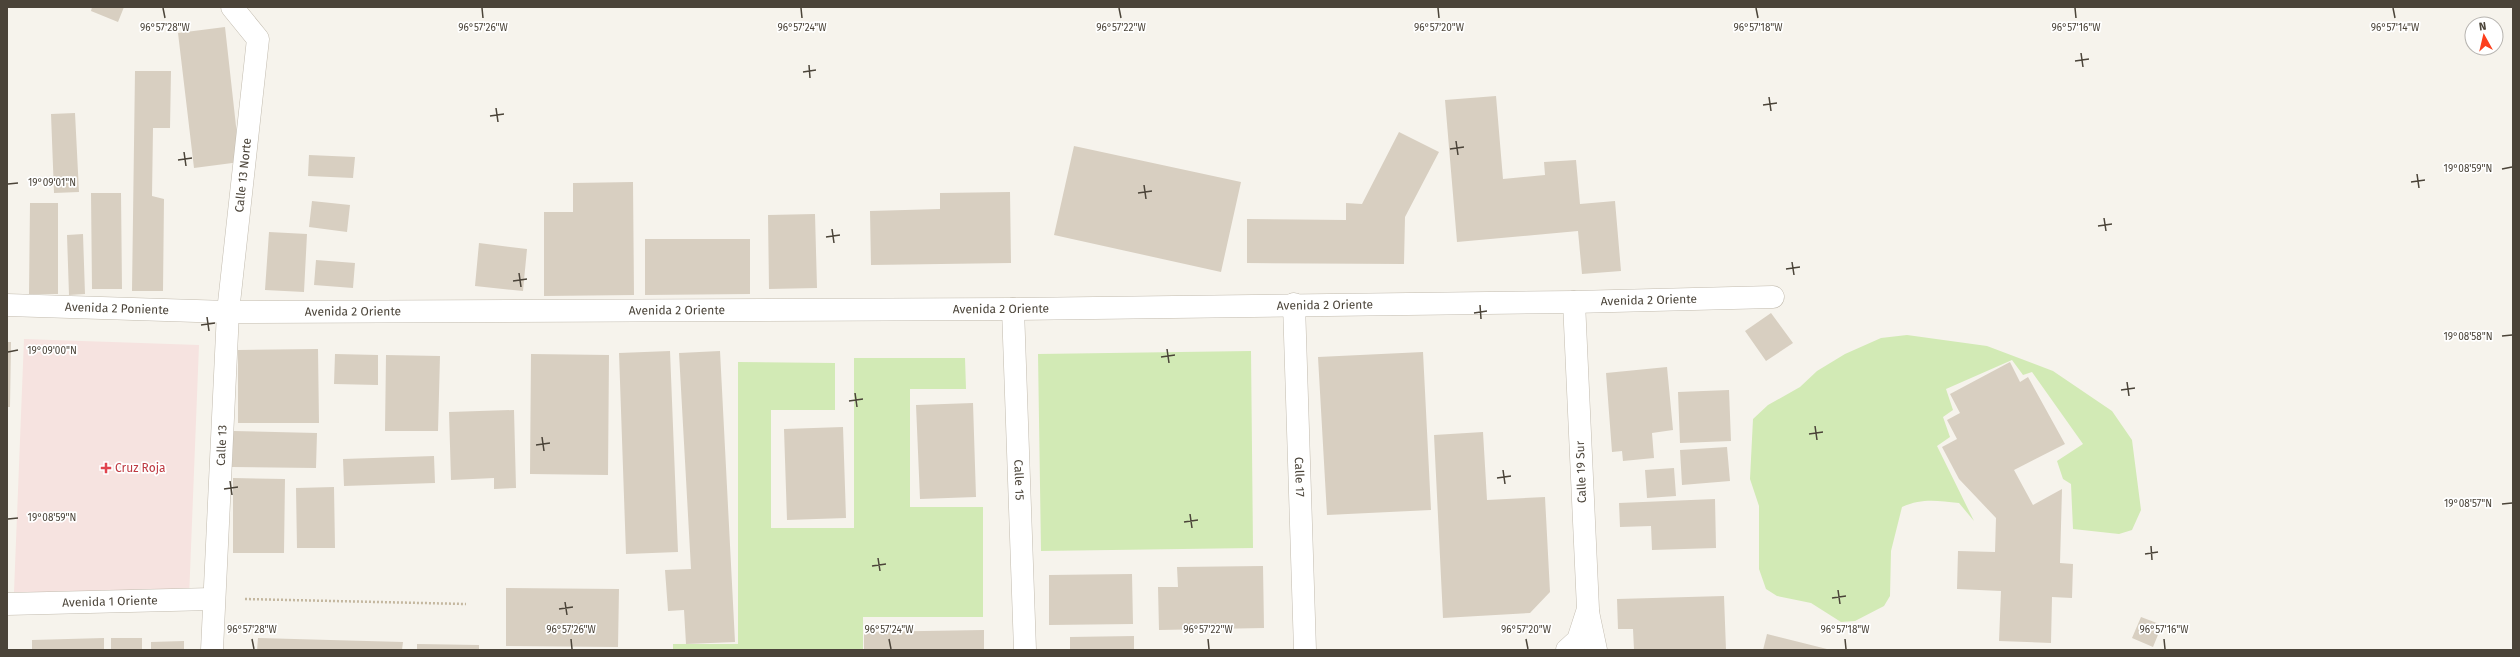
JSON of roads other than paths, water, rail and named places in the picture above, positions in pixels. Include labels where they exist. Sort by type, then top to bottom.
[{"type":"street","name":"Calle 13 Norte","points":[[228,312],[258,39],[232,7]]},
{"type":"street","name":"Avenida 2 Oriente","points":[[228,312],[1013,309],[1294,304],[1574,302],[1773,297]]},
{"type":"street","name":"Calle 19 Sur","points":[[1574,302],[1588,609],[1580,647]]},
{"type":"street","name":"Calle 17","points":[[1294,304],[1305,650]]},
{"type":"street","name":"Avenida 2 Poniente","points":[[7,305],[228,312]]},
{"type":"street","name":"Calle 15","points":[[1013,309],[1025,650]]},
{"type":"street","name":"Calle 13","points":[[212,650],[212,599],[228,312]]},
{"type":"street","name":"Avenida 1 Oriente","points":[[7,604],[212,599]]},
{"type":"place","name":"Cruz Roja","points":[[106,468]]}]
